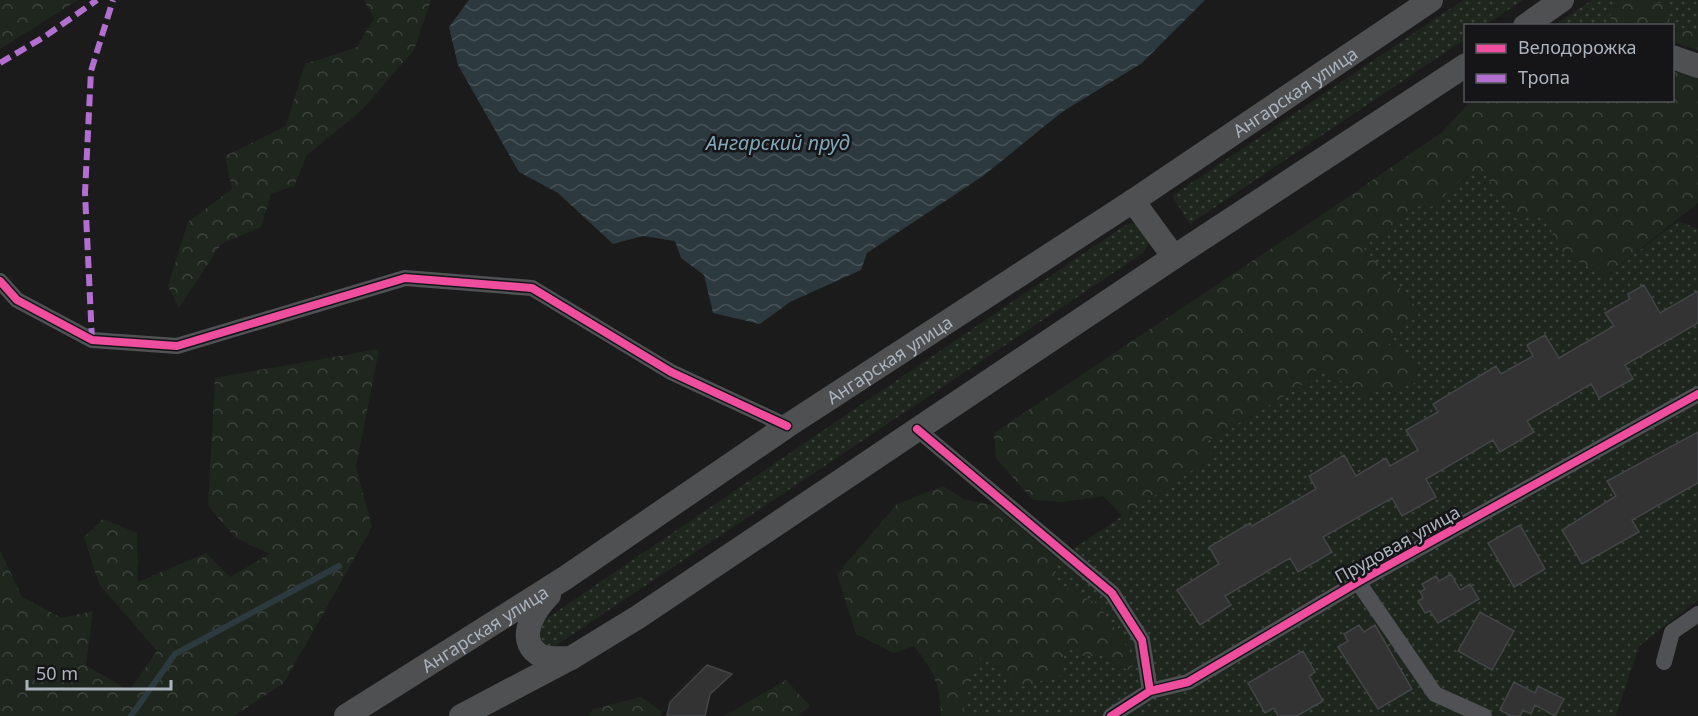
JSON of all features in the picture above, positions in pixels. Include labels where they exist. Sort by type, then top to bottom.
[{"type":"main road","points":[[1373,39],[1412,0]]},
{"type":"main road","name":"Ангарская улица","points":[[346,716],[566,578],[788,426],[1133,201],[1431,0]]},
{"type":"main road","points":[[1528,24],[1562,0]]},
{"type":"main road","points":[[1674,58],[1698,66]]},
{"type":"main road","points":[[461,716],[571,658],[638,617],[1174,256],[1464,66]]},
{"type":"main road","points":[[1416,98],[1464,81]]},
{"type":"main road","points":[[1133,201],[1174,256]]},
{"type":"main road","points":[[566,578],[533,612],[529,621],[529,638],[531,647],[538,654],[549,658],[571,658]]},
{"type":"street","points":[[0,281],[17,300],[92,340],[177,346],[405,278],[532,288],[670,372],[788,426]]},
{"type":"street","name":"Прудовая улица","points":[[1111,716],[1150,691],[1188,682],[1358,582],[1698,394]]},
{"type":"street","points":[[917,429],[1112,593],[1142,640],[1150,691]]},
{"type":"street","points":[[1358,582],[1435,694],[1484,716]]},
{"type":"street","points":[[1664,662],[1672,632],[1698,614]]},
{"type":"green space","points":[[0,0],[78,0],[0,49]]},
{"type":"green space","points":[[364,0],[431,0],[414,50],[361,111],[307,155],[294,186],[271,194],[261,227],[221,244],[179,308],[168,286],[188,222],[232,189],[225,156],[286,126],[305,64],[357,47],[374,18]]},
{"type":"green space","points":[[1463,0],[1523,0],[1487,24],[1464,24],[1464,40],[1190,224],[1172,196]]},
{"type":"green space","points":[[1592,0],[1698,0],[1698,50],[1674,42],[1674,24],[1556,24]]},
{"type":"green space","points":[[1617,0],[1645,0],[1666,4],[1670,21],[1684,29],[1698,30],[1698,50],[1674,42],[1674,24],[1611,24],[1610,11]]},
{"type":"green space","points":[[1674,71],[1698,77],[1698,203],[1606,276],[1560,252],[1546,217],[1514,218],[1483,171],[1463,177],[1432,208],[1419,206],[1363,247],[1421,312],[1388,344],[1418,364],[1415,384],[1362,395],[1320,367],[1300,387],[1206,442],[1212,457],[1123,517],[1103,496],[1063,502],[1033,500],[996,458],[994,433],[1441,133],[1470,102],[1674,102]]},
{"type":"green space","points":[[1483,171],[1514,218],[1546,217],[1560,252],[1606,276],[1678,221],[1698,229],[1698,600],[1639,646],[1616,716],[962,716],[978,656],[1009,673],[1007,690],[1065,646],[1083,656],[1102,656],[1128,670],[1099,605],[1054,581],[1058,559],[1211,457],[1206,442],[1300,387],[1321,367],[1362,395],[1388,344],[1421,311],[1362,247],[1419,206],[1432,208],[1463,176]]},
{"type":"green space","points":[[1132,223],[1140,224],[1150,241],[1143,253],[555,646],[541,646],[537,627],[540,623],[1124,226]]},
{"type":"green space","points":[[379,349],[356,467],[372,527],[284,683],[234,716],[0,716],[0,550],[22,597],[62,618],[93,611],[86,665],[129,691],[157,651],[99,584],[84,537],[103,519],[137,533],[138,582],[206,553],[230,577],[270,554],[236,538],[208,506],[215,378]]},
{"type":"green space","points":[[943,486],[965,500],[993,505],[1058,559],[1054,581],[1099,605],[1137,662],[1128,670],[1102,656],[1083,656],[1065,647],[1062,675],[1007,691],[1009,673],[978,656],[962,716],[941,716],[935,678],[914,646],[894,653],[856,634],[837,574],[897,504]]},
{"type":"green space","points":[[786,680],[810,706],[798,716],[724,716]]},
{"type":"green space","points":[[641,697],[662,712],[660,716],[588,716],[593,709]]},
{"type":"water","name":"Ангарский пруд","points":[[469,0],[1205,0],[1142,63],[1062,112],[983,176],[867,253],[861,270],[790,302],[760,324],[713,313],[704,275],[681,258],[675,241],[643,236],[613,244],[558,193],[519,172],[458,65],[449,27]]},
{"type":"building","points":[[1644,285],[1660,313],[1698,291],[1698,323],[1625,365],[1633,379],[1599,398],[1591,384],[1527,421],[1534,432],[1500,452],[1493,440],[1426,479],[1436,497],[1402,516],[1392,498],[1323,537],[1332,552],[1298,572],[1290,558],[1225,596],[1231,605],[1200,625],[1177,590],[1219,564],[1209,547],[1250,523],[1252,526],[1316,489],[1309,476],[1344,455],[1356,476],[1386,458],[1390,466],[1418,450],[1406,430],[1438,412],[1433,404],[1496,366],[1501,374],[1533,356],[1527,345],[1545,335],[1559,358],[1614,326],[1605,313],[1630,299],[1628,294]]},
{"type":"building","points":[[1698,432],[1698,483],[1632,520],[1639,532],[1582,564],[1562,530],[1616,496],[1607,481]]},
{"type":"building","points":[[1520,525],[1545,569],[1514,587],[1488,543]]},
{"type":"building","points":[[1451,574],[1460,590],[1470,584],[1479,599],[1438,623],[1430,611],[1425,613],[1418,601],[1423,598],[1420,592],[1425,589],[1422,584],[1436,576],[1439,581]]},
{"type":"building","points":[[1480,612],[1514,631],[1492,670],[1458,651]]},
{"type":"building","points":[[1359,625],[1364,632],[1375,625],[1412,689],[1378,709],[1338,647],[1348,641],[1344,634]]},
{"type":"building","points":[[1303,651],[1315,672],[1309,676],[1323,701],[1297,716],[1278,716],[1274,708],[1265,713],[1248,683]]},
{"type":"building","points":[[707,665],[732,674],[710,694],[705,716],[667,716],[670,702]]},
{"type":"building","points":[[1514,682],[1535,693],[1538,686],[1564,699],[1555,716],[1535,705],[1531,714],[1523,710],[1520,716],[1511,716],[1500,710]]},
{"type":"waterway","points":[[131,716],[175,654],[339,566]]},
{"type":"marked path","points":[[0,63],[44,37],[97,0]]},
{"type":"marked path","points":[[92,340],[85,193],[91,71],[113,0]]},
{"type":"cycle path","points":[[0,281],[17,300],[92,340],[177,346],[405,278],[532,288],[671,372],[787,426]]},
{"type":"cycle path","points":[[1111,716],[1150,691],[1188,682],[1358,582],[1698,394]]},
{"type":"cycle path","points":[[917,429],[1112,593],[1142,640],[1150,691]]}]
